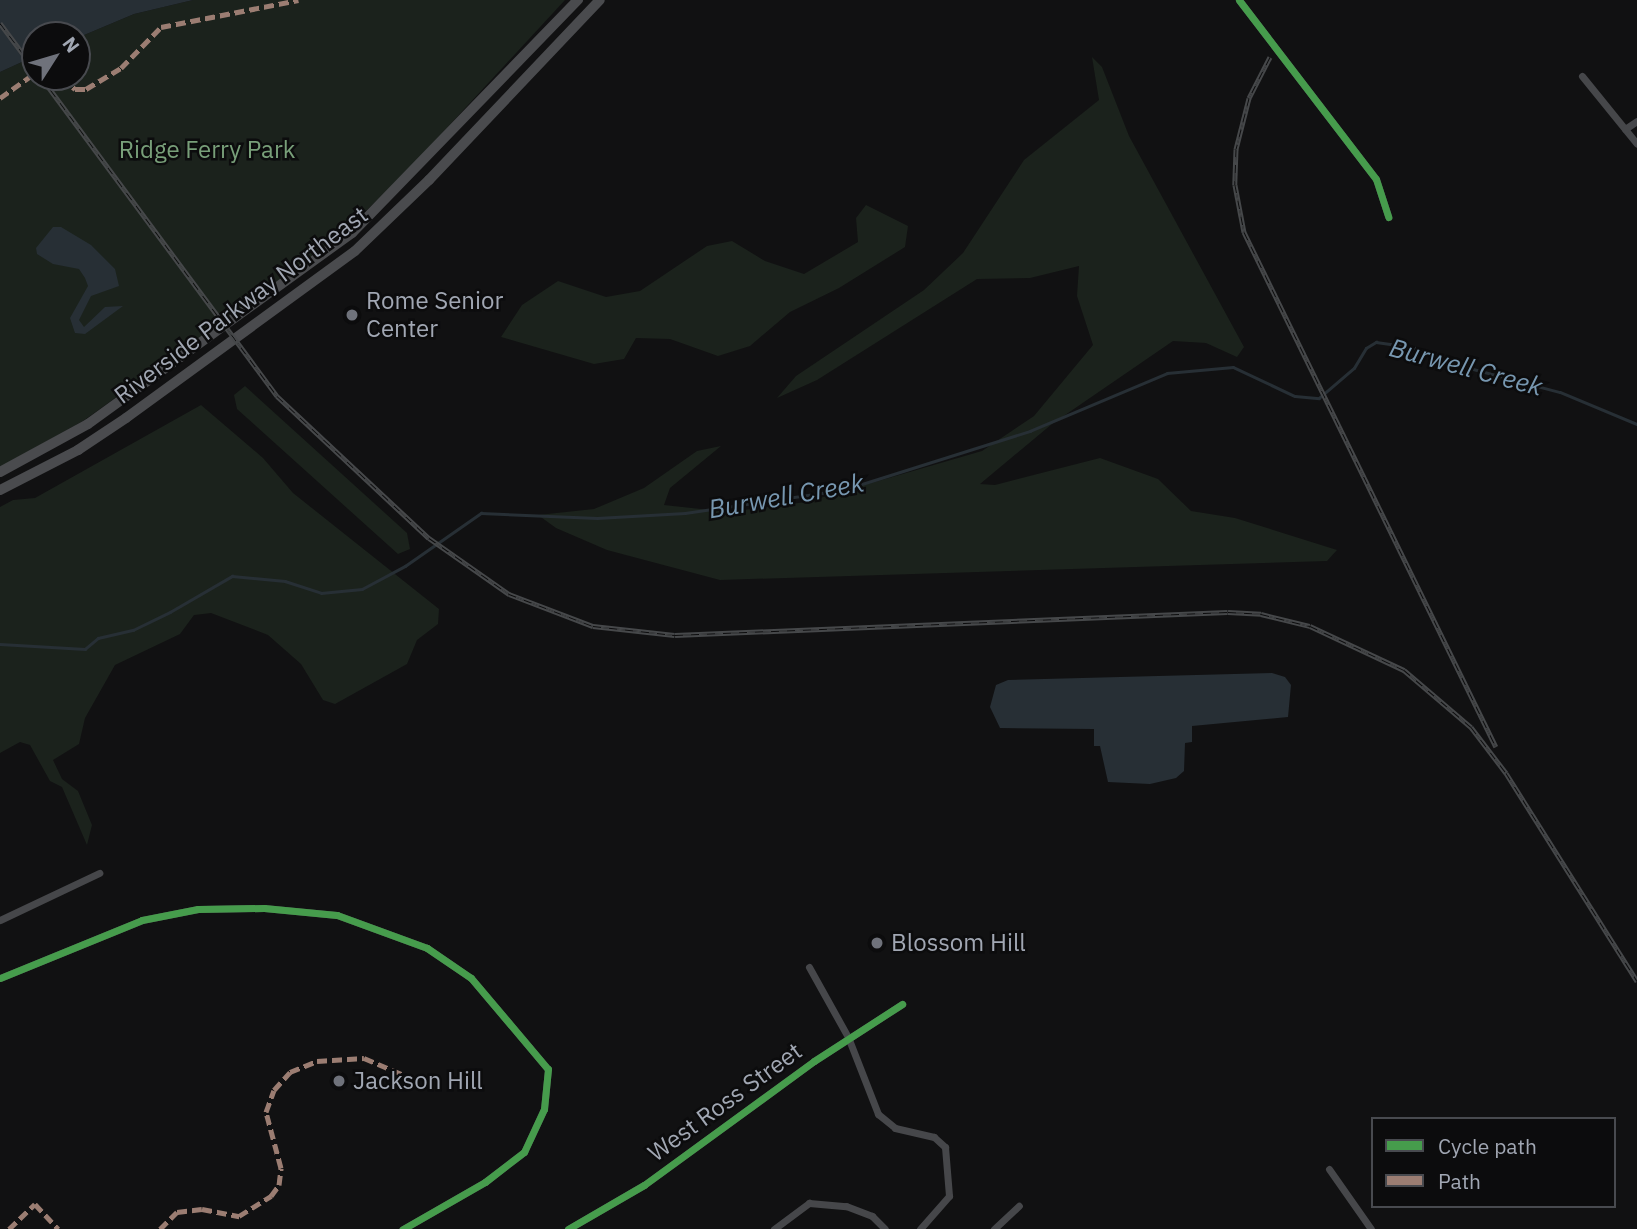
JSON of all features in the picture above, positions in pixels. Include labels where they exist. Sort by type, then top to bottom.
[{"type":"main road","name":"Riverside Parkway Northeast","points":[[0,472],[89,424],[352,233],[394,194],[578,0]]},
{"type":"main road","name":"Riverside Parkway Northeast","points":[[0,490],[78,450],[126,418],[355,251],[429,180],[600,0]]},
{"type":"street","points":[[1239,0],[1376,179],[1388,217]]},
{"type":"street","points":[[1582,76],[1637,144]]},
{"type":"street","points":[[1625,129],[1637,121]]},
{"type":"street","points":[[0,920],[99,873]]},
{"type":"street","points":[[0,978],[142,920],[198,909],[264,908],[337,915],[427,948],[471,978],[548,1069],[544,1109],[524,1152],[485,1182],[403,1229]]},
{"type":"street","points":[[809,967],[848,1037],[878,1114],[895,1128],[934,1137],[945,1147],[949,1196],[920,1229]]},
{"type":"street","name":"West Ross Street","points":[[568,1229],[644,1185],[848,1037],[902,1004]]},
{"type":"street","points":[[1329,1169],[1371,1229]]},
{"type":"street","points":[[774,1229],[809,1203],[846,1206],[872,1216],[885,1229]]},
{"type":"street","points":[[994,1229],[1019,1206]]},
{"type":"green space","name":"Ridge Ferry Park","points":[[193,0],[565,0],[409,169],[339,237],[83,421],[0,467],[0,72],[21,62],[21,91],[91,91],[91,32],[134,14]]},
{"type":"green space","points":[[1092,57],[1102,67],[1129,136],[1244,347],[1237,357],[1206,343],[1173,341],[1052,424],[980,484],[995,485],[1100,458],[1158,479],[1191,511],[1235,518],[1337,550],[1327,561],[720,580],[607,550],[556,528],[538,515],[594,509],[644,488],[697,451],[721,446],[670,488],[664,505],[728,512],[806,502],[982,451],[1034,416],[1093,345],[1077,296],[1079,266],[1030,278],[977,279],[817,380],[777,398],[796,376],[924,290],[963,253],[1024,160],[1099,100]]},
{"type":"green space","points":[[866,205],[908,226],[905,247],[839,288],[790,312],[750,346],[718,356],[670,339],[636,338],[624,359],[594,364],[501,337],[522,305],[558,281],[606,297],[640,291],[707,246],[732,241],[765,261],[804,274],[858,242],[856,218]]},
{"type":"green space","points":[[245,386],[407,533],[410,549],[398,554],[237,409],[234,395]]},
{"type":"green space","points":[[201,405],[263,458],[293,493],[439,609],[438,624],[417,640],[407,664],[335,704],[323,700],[301,664],[268,635],[211,613],[194,615],[180,634],[115,665],[85,718],[79,744],[53,760],[62,779],[78,791],[92,825],[87,845],[62,787],[50,781],[30,745],[20,742],[0,753],[0,507],[13,500],[35,498]]},
{"type":"shaded area","points":[[0,0],[193,0],[134,14],[91,32],[91,21],[21,21],[21,62],[0,72]]},
{"type":"shaded area","points":[[53,227],[61,227],[91,245],[115,269],[119,286],[91,296],[79,320],[84,327],[105,307],[123,306],[85,334],[75,333],[70,318],[88,286],[85,278],[79,269],[53,264],[37,254],[36,248]]},
{"type":"shaded area","points":[[1272,673],[1285,677],[1291,685],[1288,717],[1192,726],[1192,742],[1185,743],[1184,771],[1176,778],[1150,784],[1108,782],[1100,746],[1094,746],[1094,729],[1000,728],[990,707],[996,685],[1008,680]]},
{"type":"waterway","name":"Burwell Creek","points":[[0,644],[85,649],[98,638],[133,630],[170,612],[232,576],[285,581],[321,593],[362,589],[405,566],[481,513],[597,518],[685,513],[843,490],[1030,431],[1167,373],[1233,367],[1295,396],[1319,398],[1354,368],[1366,348],[1376,342],[1413,347],[1462,366],[1560,392],[1637,424]]},
{"type":"railway","points":[[0,23],[21,51]]},
{"type":"railway","points":[[1270,57],[1249,98],[1236,149],[1235,185],[1244,232],[1496,747]]},
{"type":"railway","points":[[51,91],[277,396],[429,538],[509,594],[593,626],[675,635],[1228,612],[1261,614],[1310,626],[1404,670],[1471,727],[1506,773],[1637,981]]},
{"type":"marked path","points":[[91,86],[121,68],[161,27],[298,0]]},
{"type":"marked path","points":[[0,98],[21,83]]},
{"type":"marked path","points":[[160,1229],[177,1212],[202,1209],[239,1216],[271,1196],[279,1185],[281,1168],[266,1112],[274,1090],[290,1072],[317,1061],[364,1058],[411,1078]]},
{"type":"marked path","points":[[9,1229],[35,1204],[58,1229]]},
{"type":"cycle path","points":[[1239,0],[1376,179],[1388,217]]},
{"type":"cycle path","points":[[0,978],[142,920],[198,909],[264,908],[337,915],[427,948],[471,978],[548,1069],[544,1109],[524,1152],[485,1182],[403,1229]]},
{"type":"cycle path","points":[[568,1229],[644,1185],[814,1061],[902,1004]]},
{"type":"place","name":"Rome Senior Center","points":[[352,315]]},
{"type":"place","name":"Blossom Hill","points":[[877,943]]},
{"type":"place","name":"Jackson Hill","points":[[339,1081]]}]
